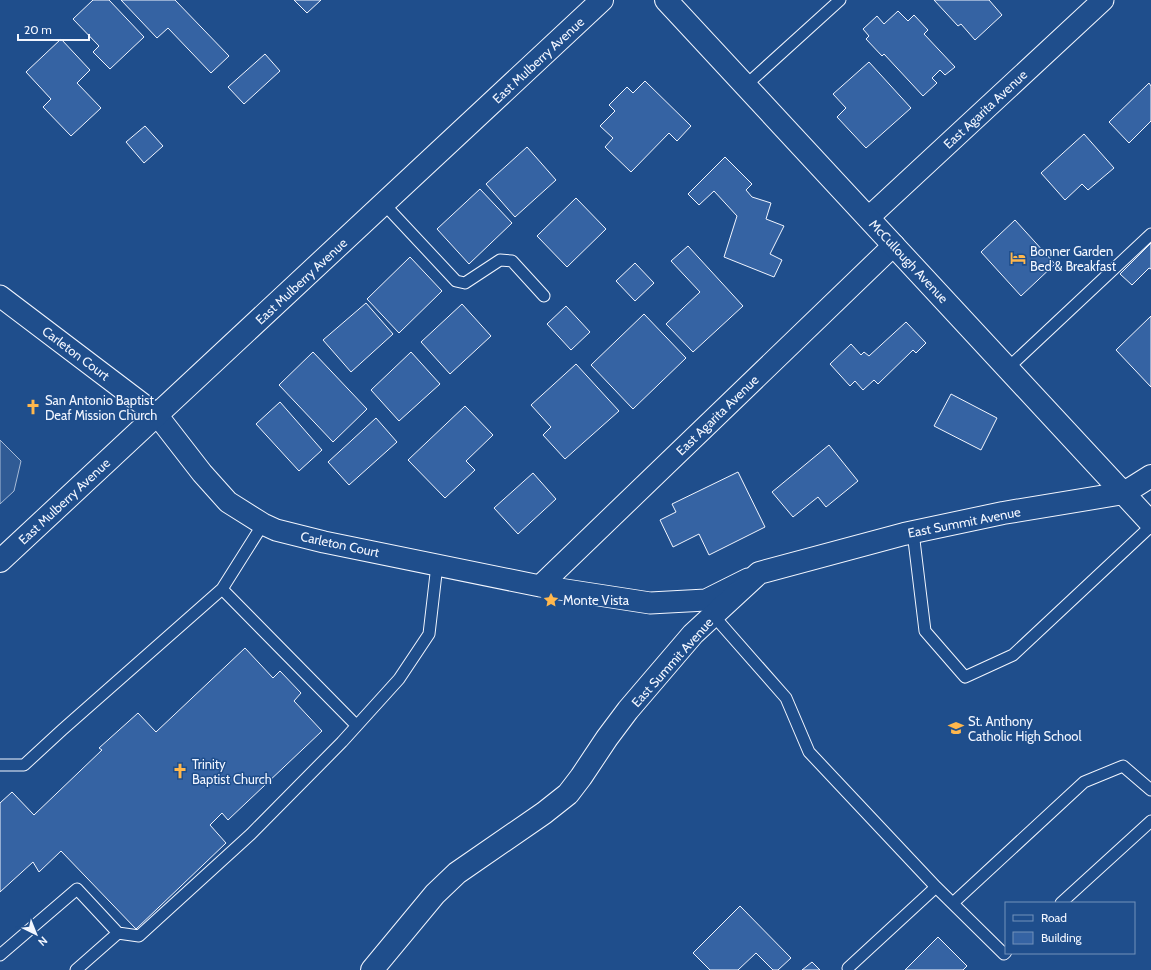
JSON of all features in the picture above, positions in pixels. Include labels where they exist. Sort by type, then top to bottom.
[{"type":"street","name":"East Mulberry Avenue","points":[[0,561],[602,0]]},
{"type":"street","name":"McCullough Avenue","points":[[666,0],[1124,493],[1151,524]]},
{"type":"street","name":"East Agarita Avenue","points":[[868,218],[1103,0]]},
{"type":"street","name":"East Agarita Avenue","points":[[540,586],[894,245]]},
{"type":"street","name":"Carleton Court","points":[[0,296],[157,415],[202,473],[228,502],[262,524],[276,530],[324,542],[540,586],[650,603],[706,600],[759,573]]},
{"type":"street","name":"East Summit Avenue","points":[[372,970],[435,894],[457,873],[544,813],[568,794],[628,710],[693,634],[759,573],[913,532],[1003,513],[1124,493],[1151,476]]},
{"type":"lane","points":[[745,86],[840,0]]},
{"type":"lane","points":[[384,204],[456,280],[465,283],[500,260],[512,261],[544,296]]},
{"type":"lane","points":[[1008,368],[1151,234]]},
{"type":"lane","points":[[0,765],[24,765],[222,589],[262,524]]},
{"type":"lane","points":[[913,532],[925,631],[965,677],[1012,655],[1151,524]]},
{"type":"lane","points":[[0,955],[77,889],[118,933],[139,936],[251,834],[342,742],[399,679],[429,634],[437,565]]},
{"type":"lane","points":[[222,589],[356,725]]},
{"type":"lane","points":[[713,615],[786,698],[809,752],[936,887],[1004,954],[1005,953]]},
{"type":"lane","points":[[953,904],[1084,782],[1123,766],[1151,790]]},
{"type":"lane","points":[[1061,902],[1151,821]]},
{"type":"lane","points":[[848,968],[936,887]]},
{"type":"lane","points":[[76,970],[118,933]]},
{"type":"shaded area","points":[[0,440],[21,461],[14,491],[0,504]]},
{"type":"building","points":[[93,0],[109,0],[144,37],[110,69],[93,52],[99,46],[73,19]]},
{"type":"building","points":[[121,0],[175,0],[229,56],[211,73],[168,28],[157,38]]},
{"type":"building","points":[[294,0],[321,0],[307,13]]},
{"type":"building","points":[[934,0],[989,0],[1002,15],[975,40],[961,24],[958,26]]},
{"type":"building","points":[[898,11],[908,21],[914,15],[928,30],[924,34],[955,67],[945,75],[940,70],[932,78],[937,83],[923,96],[884,54],[882,56],[866,39],[869,36],[863,29],[877,16],[884,24]]},
{"type":"building","points":[[61,39],[90,70],[77,83],[101,108],[71,136],[43,107],[51,99],[26,72]]},
{"type":"building","points":[[265,54],[280,71],[244,104],[228,87]]},
{"type":"building","points":[[869,62],[911,108],[866,148],[837,117],[846,108],[833,94]]},
{"type":"building","points":[[645,81],[691,126],[677,141],[669,133],[631,172],[605,147],[613,138],[600,126],[615,111],[609,105],[627,87],[633,93]]},
{"type":"building","points":[[1149,83],[1151,86],[1151,121],[1129,143],[1109,122]]},
{"type":"building","points":[[145,126],[163,146],[144,163],[126,142]]},
{"type":"building","points":[[1084,134],[1114,168],[1088,190],[1082,184],[1065,200],[1041,173]]},
{"type":"building","points":[[527,147],[556,180],[515,217],[486,184]]},
{"type":"building","points":[[725,157],[752,184],[746,190],[752,197],[771,203],[766,219],[784,226],[770,254],[782,260],[774,277],[724,257],[737,216],[714,191],[699,205],[688,194]]},
{"type":"building","points":[[480,189],[512,223],[469,264],[437,229]]},
{"type":"building","points":[[576,198],[606,229],[567,267],[537,236]]},
{"type":"building","name":"Bonner Garden Bed & Breakfast","points":[[1015,220],[1055,264],[1021,296],[981,252]]},
{"type":"building","points":[[1151,243],[1151,269],[1149,268],[1132,285],[1120,274]]},
{"type":"building","points":[[688,246],[743,306],[693,352],[666,324],[700,292],[671,261]]},
{"type":"building","points":[[410,257],[442,291],[399,333],[367,299]]},
{"type":"building","points":[[635,263],[654,283],[635,301],[616,281]]},
{"type":"building","points":[[366,303],[393,334],[351,372],[323,340]]},
{"type":"building","points":[[462,304],[491,336],[450,374],[421,342]]},
{"type":"building","points":[[566,306],[590,332],[571,350],[547,324]]},
{"type":"building","points":[[644,314],[686,358],[633,409],[591,365]]},
{"type":"building","points":[[1151,316],[1151,387],[1116,350]]},
{"type":"building","points":[[906,322],[926,343],[916,353],[913,350],[878,384],[874,380],[863,390],[855,381],[850,386],[830,364],[851,344],[861,355],[864,352],[869,356]]},
{"type":"building","points":[[313,352],[367,409],[333,442],[279,385]]},
{"type":"building","points":[[411,352],[440,384],[399,421],[371,390]]},
{"type":"building","points":[[576,364],[619,411],[565,459],[543,435],[551,427],[531,405]]},
{"type":"building","points":[[951,394],[997,418],[981,450],[934,426]]},
{"type":"building","points":[[280,402],[322,450],[299,471],[256,424]]},
{"type":"building","points":[[465,406],[493,435],[466,461],[475,470],[445,498],[408,460]]},
{"type":"building","points":[[376,418],[397,442],[349,485],[328,462]]},
{"type":"building","points":[[829,445],[858,481],[826,507],[818,497],[793,517],[772,492]]},
{"type":"building","points":[[738,472],[765,527],[709,555],[699,534],[673,547],[660,520],[676,512],[672,504]]},
{"type":"building","points":[[533,473],[556,499],[518,534],[494,508]]},
{"type":"building","name":"Trinity Baptist Church","points":[[245,648],[273,678],[280,671],[301,693],[294,701],[322,731],[228,820],[222,813],[210,825],[226,843],[136,929],[61,851],[39,872],[33,862],[0,892],[0,803],[12,792],[34,815],[102,750],[99,748],[138,713],[156,732]]},
{"type":"building","points":[[740,906],[791,958],[778,970],[773,970],[756,953],[738,970],[710,970],[693,953]]},
{"type":"building","points":[[938,937],[967,966],[963,970],[905,970]]},
{"type":"building","points":[[812,962],[820,970],[802,970]]},
{"type":"place","name":"Bonner Garden Bed & Breakfast","points":[[1018,258]]},
{"type":"place","name":"San Antonio Baptist Deaf Mission Church","points":[[33,407]]},
{"type":"place","name":"Monte Vista","points":[[551,600]]},
{"type":"place","name":"St. Anthony Catholic High School","points":[[956,728]]},
{"type":"place","name":"Trinity Baptist Church","points":[[180,771]]}]
